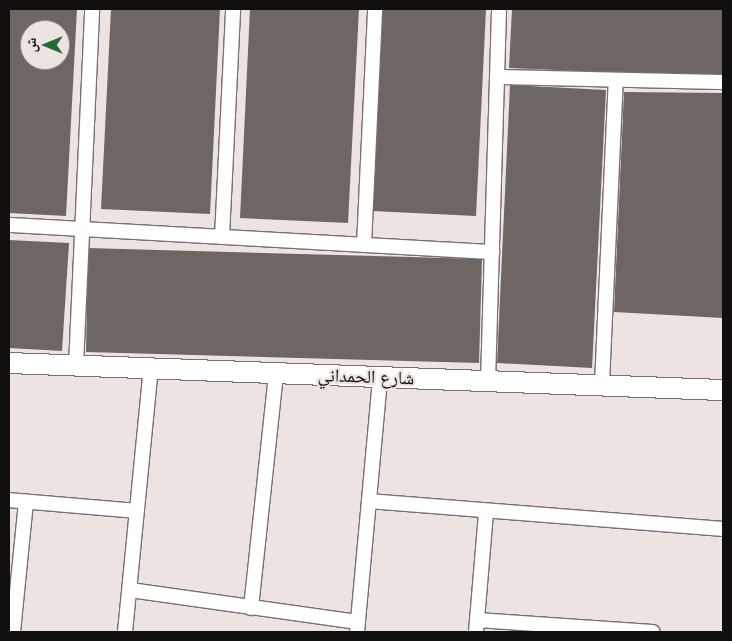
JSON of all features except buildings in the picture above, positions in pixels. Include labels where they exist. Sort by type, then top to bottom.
[{"type":"street","points":[[76,366],[92,9]]},
{"type":"street","points":[[222,237],[233,9]]},
{"type":"street","points":[[364,245],[375,9]]},
{"type":"street","points":[[488,381],[499,9]]},
{"type":"street","points":[[497,77],[723,82]]},
{"type":"street","points":[[602,384],[616,80]]},
{"type":"street","points":[[9,225],[492,252]]},
{"type":"street","name":"شارع الحمداني","points":[[9,363],[723,390]]},
{"type":"street","points":[[126,632],[151,369]]},
{"type":"street","points":[[251,608],[276,373]]},
{"type":"street","points":[[130,590],[251,608],[357,627],[380,377]]},
{"type":"street","points":[[9,500],[137,511]]},
{"type":"street","points":[[369,501],[486,512],[723,529]]},
{"type":"street","points":[[12,624],[26,502]]},
{"type":"street","points":[[486,512],[477,626],[653,632]]}]
